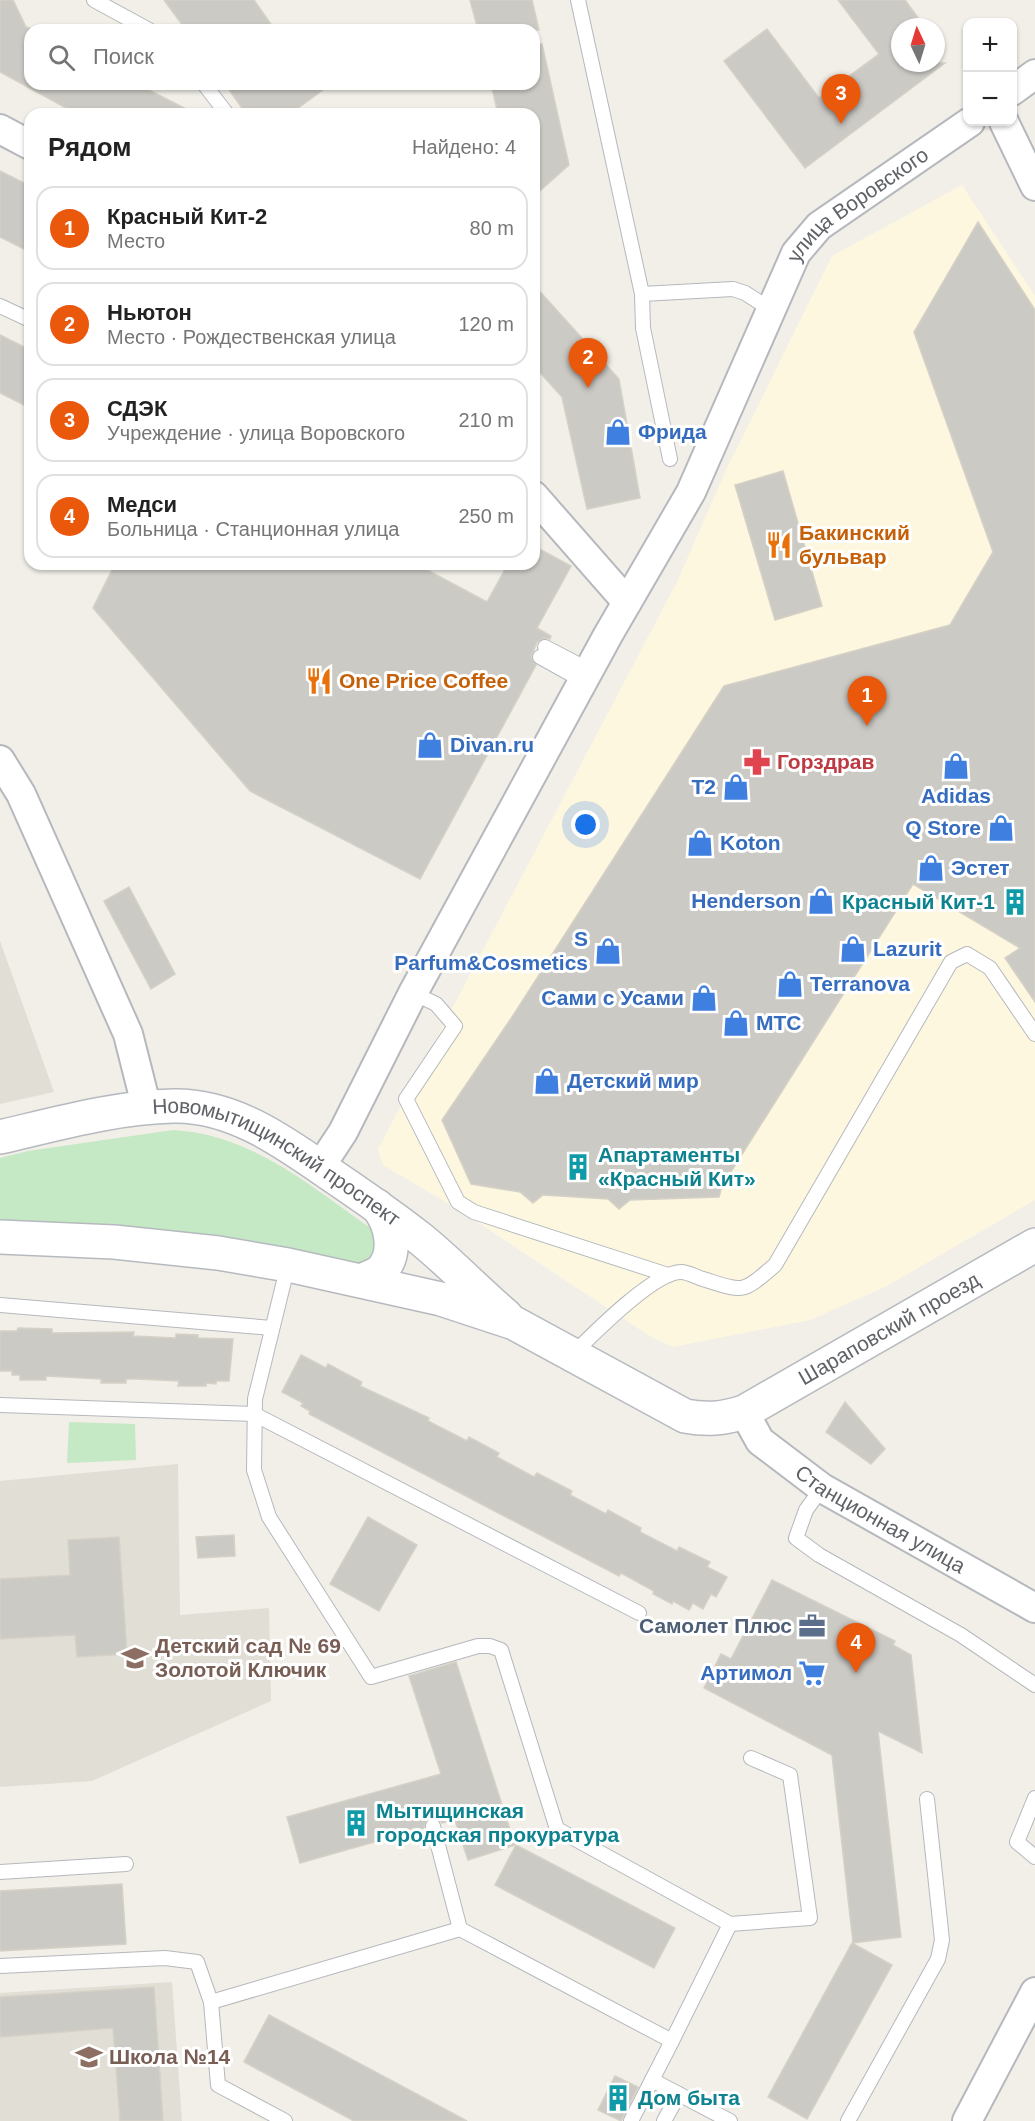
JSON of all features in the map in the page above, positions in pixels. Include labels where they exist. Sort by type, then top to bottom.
[{"type":"main road","name":"Новомытищинский проспект","points":[[0,1137],[147,1109],[175,1106],[230,1115],[259,1128],[376,1206],[448,1262],[514,1323]]},
{"type":"main road","points":[[363,1280],[380,1272],[387,1261],[391,1246],[385,1216],[376,1206]]},
{"type":"main road","name":"Новомытищинский проспект","points":[[3,1235],[162,1246],[288,1265],[363,1280],[441,1299],[514,1323],[684,1416],[718,1419],[744,1412]]},
{"type":"main road","name":"Шараповский проезд","points":[[744,1412],[1035,1245]]},
{"type":"street","points":[[1017,87],[1035,74]]},
{"type":"street","name":"улица Воровского","points":[[320,1167],[343,1132],[413,993],[586,676],[691,492],[796,253],[819,226],[964,126]]},
{"type":"street","points":[[1006,126],[1035,186]]},
{"type":"street","points":[[0,129],[24,142]]},
{"type":"street","points":[[540,503],[627,602]]},
{"type":"street","points":[[0,760],[21,794],[128,1034],[147,1109]]},
{"type":"street","name":"Станционная улица","points":[[744,1412],[760,1441],[822,1488],[1035,1608]]},
{"type":"street","points":[[967,2121],[1035,1992]]},
{"type":"lane","points":[[94,0],[138,24]]},
{"type":"lane","points":[[578,0],[642,294],[643,328],[670,459]]},
{"type":"lane","points":[[209,90],[222,108]]},
{"type":"lane","points":[[642,294],[733,289],[745,293],[770,309]]},
{"type":"lane","points":[[0,306],[24,317]]},
{"type":"lane","points":[[542,652],[586,676]]},
{"type":"lane","points":[[572,1355],[606,1320],[668,1275],[682,1272],[738,1290],[748,1288],[775,1265],[951,962],[967,954],[990,968],[1035,1034]]},
{"type":"lane","points":[[413,993],[436,1004],[455,1026],[406,1099],[458,1202],[474,1212],[668,1275]]},
{"type":"lane","points":[[288,1265],[255,1399],[254,1470],[269,1517],[371,1677],[478,1646],[490,1646],[501,1650],[557,1829],[730,1924],[810,1918],[790,1775],[751,1758]]},
{"type":"lane","points":[[0,1305],[272,1328]]},
{"type":"lane","points":[[0,1405],[254,1414],[639,1613]]},
{"type":"lane","points":[[822,1488],[806,1510],[796,1538],[819,1555],[961,1635],[1035,1685]]},
{"type":"lane","points":[[1035,1798],[1017,1842],[1035,1857]]},
{"type":"lane","points":[[848,2121],[938,1959],[942,1940],[927,1799]]},
{"type":"lane","points":[[433,1826],[460,1929]]},
{"type":"lane","points":[[0,1872],[126,1864]]},
{"type":"lane","points":[[631,2121],[730,1924]]},
{"type":"lane","points":[[211,2002],[460,1929],[672,2041]]},
{"type":"lane","points":[[0,1966],[165,1958],[196,1962],[211,2002],[218,2085],[285,2121]]},
{"type":"lane","points":[[652,2080],[730,2121]]},
{"type":"lane","points":[[664,2121],[679,2094]]},
{"type":"shaded area","points":[[962,185],[1035,296],[1035,1200],[887,1286],[810,1320],[673,1347],[651,1337],[464,1213],[383,1165],[378,1149],[677,582],[726,470],[832,256]]},
{"type":"shaded area","points":[[0,941],[54,1092],[0,1104]]},
{"type":"shaded area","name":"Детский сад № 69 Золотой Ключик","points":[[178,1464],[180,1615],[269,1608],[271,1701],[92,1781],[0,1787],[0,1481]]},
{"type":"shaded area","name":"Школа №14","points":[[172,1982],[182,2121],[0,2121],[0,1993]]},
{"type":"green space","points":[[173,1130],[228,1141],[277,1164],[369,1227],[374,1233],[377,1254],[362,1266],[0,1220],[0,1158],[28,1151]]},
{"type":"green space","points":[[69,1422],[135,1424],[136,1460],[67,1463]]},
{"type":"building","points":[[0,0],[13,0],[25,24],[24,85],[0,72]]},
{"type":"building","points":[[164,0],[254,0],[271,24],[182,24]]},
{"type":"building","points":[[470,0],[532,0],[538,24],[476,24]]},
{"type":"building","points":[[838,0],[905,0],[918,18],[891,18],[891,72],[933,72],[805,168],[724,61],[767,29],[819,98],[879,54]]},
{"type":"building","points":[[540,44],[542,44],[569,165],[540,191],[540,108],[497,108],[492,90],[540,90]]},
{"type":"building","points":[[33,90],[149,90],[184,108],[66,108]]},
{"type":"building","points":[[229,90],[323,90],[298,108],[242,108]]},
{"type":"building","points":[[0,171],[24,183],[24,249],[0,237]]},
{"type":"building","points":[[978,222],[1035,310],[1035,1002],[1005,958],[1020,948],[913,884],[722,1186],[719,1197],[630,1200],[619,1209],[608,1199],[543,1195],[533,1203],[520,1192],[471,1184],[442,1120],[514,1014],[724,686],[950,625],[993,552],[914,332]]},
{"type":"building","points":[[540,292],[619,379],[640,498],[587,509],[562,397],[540,373]]},
{"type":"building","points":[[0,335],[24,347],[24,405],[0,393]]},
{"type":"building","name":"Бакинский бульвар","points":[[783,471],[822,606],[775,620],[735,485]]},
{"type":"building","points":[[540,549],[571,566],[537,628],[551,636],[550,639],[544,638],[537,642],[531,657],[536,665],[420,879],[250,791],[93,608],[112,570],[427,570],[487,602],[505,570],[540,570]]},
{"type":"building","points":[[129,887],[175,974],[151,989],[104,901]]},
{"type":"building","points":[[18,1328],[52,1329],[52,1333],[134,1332],[133,1336],[176,1338],[176,1334],[198,1335],[198,1338],[233,1339],[229,1381],[216,1381],[216,1384],[206,1383],[206,1386],[178,1386],[179,1381],[137,1379],[126,1379],[126,1383],[101,1383],[101,1379],[46,1376],[46,1380],[20,1380],[20,1375],[12,1375],[12,1371],[0,1371],[0,1331],[17,1331]]},
{"type":"building","points":[[301,1355],[326,1368],[328,1364],[362,1382],[360,1386],[429,1418],[428,1421],[467,1441],[469,1437],[499,1453],[497,1457],[534,1477],[537,1473],[572,1491],[570,1495],[606,1514],[608,1510],[641,1528],[640,1532],[677,1551],[679,1547],[710,1562],[707,1567],[727,1577],[716,1597],[711,1594],[703,1609],[693,1603],[689,1610],[673,1601],[672,1604],[621,1573],[619,1576],[309,1414],[310,1411],[301,1406],[303,1403],[282,1392]]},
{"type":"building","points":[[845,1402],[885,1449],[871,1464],[826,1432]]},
{"type":"building","points":[[368,1517],[417,1545],[379,1611],[330,1584]]},
{"type":"building","points":[[234,1535],[235,1556],[198,1558],[196,1537]]},
{"type":"building","points":[[119,1537],[127,1654],[77,1657],[75,1635],[0,1639],[0,1579],[70,1575],[68,1540]]},
{"type":"building","name":"Артимол","points":[[772,1580],[895,1641],[893,1645],[911,1655],[922,1753],[878,1731],[901,1937],[853,1943],[832,1755],[704,1688],[721,1654],[731,1659]]},
{"type":"building","points":[[456,1662],[515,1845],[468,1860],[455,1820],[442,1823],[439,1819],[431,1817],[426,1820],[424,1828],[300,1863],[287,1817],[441,1774],[409,1676]]},
{"type":"building","points":[[516,1845],[675,1928],[654,1968],[495,1885]]},
{"type":"building","points":[[122,1884],[126,1944],[0,1951],[0,1891]]},
{"type":"building","points":[[852,1943],[892,1965],[807,2119],[768,2097]]},
{"type":"building","points":[[154,1987],[163,2121],[120,2121],[113,2028],[0,2037],[0,1997]]},
{"type":"building","points":[[269,2015],[467,2121],[354,2121],[244,2062]]},
{"type":"building","name":"Дом быта","points":[[615,2076],[638,2087],[621,2121],[598,2110]]},
{"type":"place","name":"СДЭК","points":[[841,124]]},
{"type":"place","name":"Ньютон","points":[[588,388]]},
{"type":"place","name":"Фрида","points":[[618,432]]},
{"type":"place","name":"Бакинский бульвар","points":[[779,545]]},
{"type":"place","name":"One Price Coffee","points":[[319,681]]},
{"type":"place","name":"Красный Кит-2","points":[[867,726]]},
{"type":"place","name":"Divan.ru","points":[[430,745]]},
{"type":"place","name":"Горздрав","points":[[757,762]]},
{"type":"place","name":"Adidas","points":[[956,766]]},
{"type":"place","name":"T2","points":[[736,787]]},
{"type":"place","name":"Q Store","points":[[1001,828]]},
{"type":"place","name":"Koton","points":[[700,843]]},
{"type":"place","name":"Эстет","points":[[931,868]]},
{"type":"place","name":"Henderson","points":[[821,901]]},
{"type":"place","name":"Красный Кит-1","points":[[1015,902]]},
{"type":"place","name":"Lazurit","points":[[853,949]]},
{"type":"place","name":"S Parfum&Cosmetics","points":[[608,951]]},
{"type":"place","name":"Terranova","points":[[790,984]]},
{"type":"place","name":"Сами с Усами","points":[[704,998]]},
{"type":"place","name":"МТС","points":[[736,1023]]},
{"type":"place","name":"Детский мир","points":[[547,1081]]},
{"type":"place","name":"Апартаменты «Красный Кит»","points":[[578,1167]]},
{"type":"place","name":"Самолет Плюс","points":[[812,1626]]},
{"type":"place","name":"Детский сад № 69 Золотой Ключик","points":[[135,1658]]},
{"type":"place","name":"Артимол","points":[[812,1673]]},
{"type":"place","name":"Медси","points":[[856,1673]]},
{"type":"place","name":"Мытищинская городская прокуратура","points":[[356,1823]]},
{"type":"place","name":"Школа №14","points":[[89,2057]]},
{"type":"place","name":"Дом быта","points":[[618,2098]]}]
